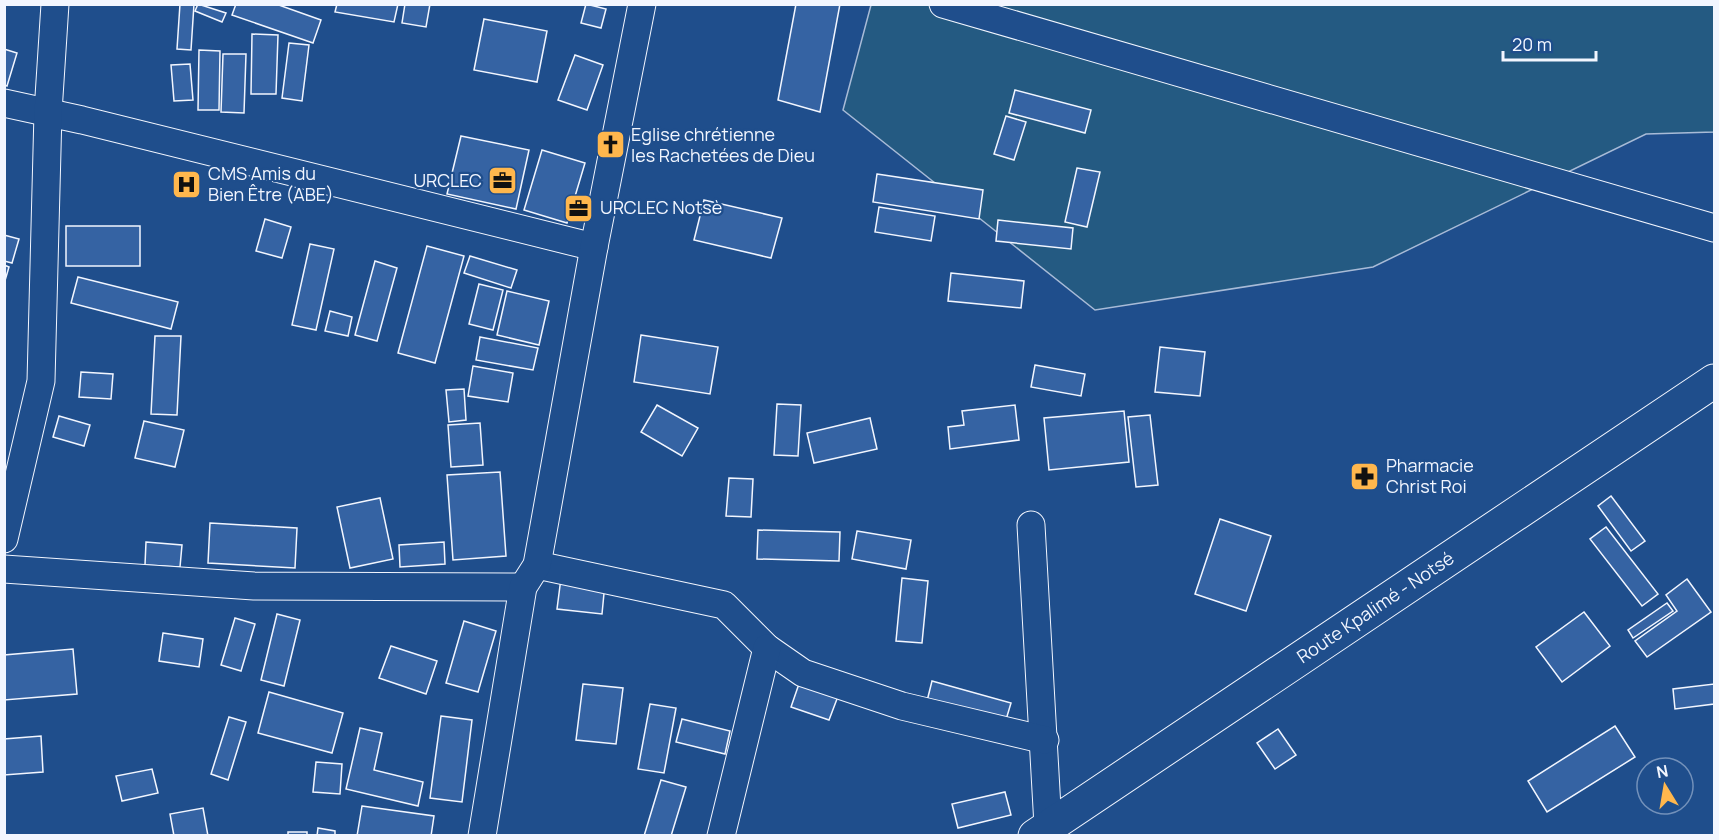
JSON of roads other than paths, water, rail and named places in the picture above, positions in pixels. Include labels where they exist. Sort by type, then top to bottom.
[{"type":"main road","name":"Route Kpalimé - Notsé","points":[[1041,831],[1714,381]]},
{"type":"street","points":[[4,539],[41,381],[48,112],[55,4]]},
{"type":"street","points":[[482,836],[523,587],[537,565],[594,247],[642,4]]},
{"type":"street","points":[[943,4],[1714,228]]},
{"type":"street","points":[[4,103],[594,247]]},
{"type":"street","points":[[1031,525],[1045,740],[1041,831]]},
{"type":"street","points":[[537,565],[724,605],[767,648],[803,673],[902,706],[1045,740]]},
{"type":"street","points":[[4,568],[254,586],[523,587]]},
{"type":"street","points":[[721,836],[767,648]]},
{"type":"place","name":"Eglise chrétienne les Rachetées de Dieu","points":[[610,145]]},
{"type":"place","name":"URCLEC","points":[[503,181]]},
{"type":"place","name":"CMS Amis du Bien Être (ABE)","points":[[187,184]]},
{"type":"place","name":"URCLEC Notsè","points":[[579,208]]},
{"type":"place","name":"Pharmacie Christ Roi","points":[[1365,476]]}]
